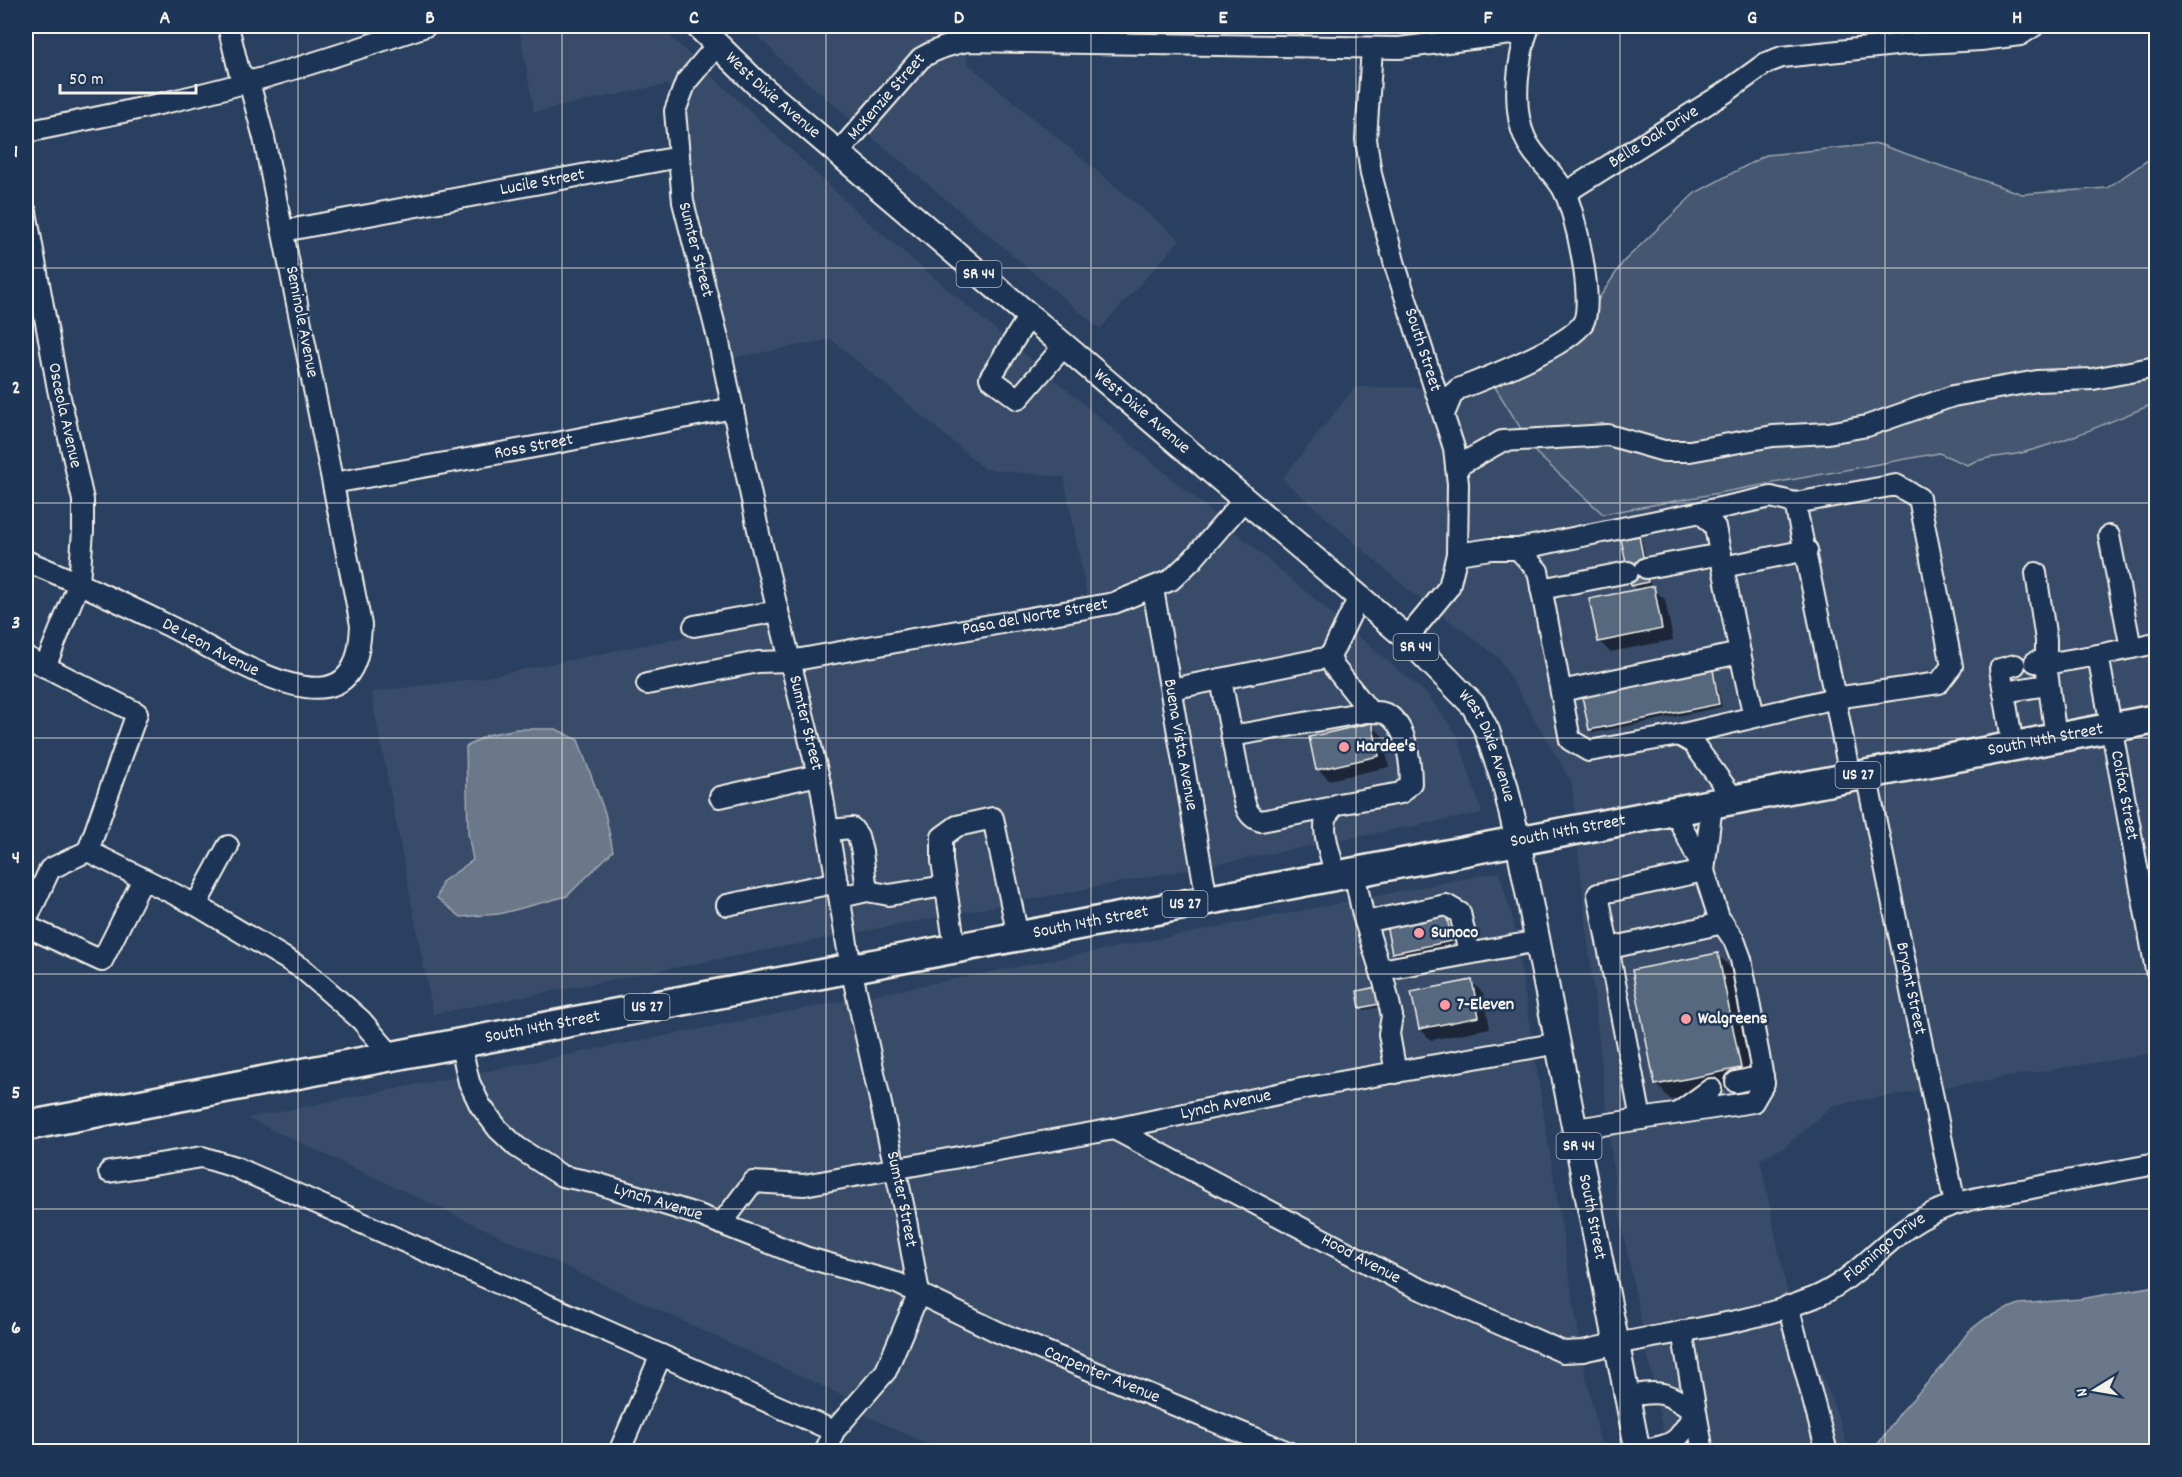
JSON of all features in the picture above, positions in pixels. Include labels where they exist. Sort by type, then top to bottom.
[{"type":"highway","name":"South 14th Street","points":[[26,1126],[2157,719]]},
{"type":"main road","name":"West Dixie Avenue","points":[[698,26],[755,82],[1407,638],[1467,699],[1487,731],[1505,785],[1518,841]]},
{"type":"main road","name":"South Street","points":[[1518,841],[1638,1451]]},
{"type":"street","name":"Seminole Avenue","points":[[228,26],[239,71],[249,82],[282,231],[360,623]]},
{"type":"street","points":[[26,132],[148,107],[249,82],[426,26]]},
{"type":"street","name":"Belle Oak Drive","points":[[1565,192],[1726,92],[1766,63],[1782,57],[1894,45],[2000,38],[2020,35],[2034,26]]},
{"type":"street","points":[[1444,414],[1452,395],[1458,389],[1551,346],[1583,322],[1588,291],[1565,192],[1524,137],[1520,121],[1518,74],[1528,29]]},
{"type":"street","name":"McKenzie Street","points":[[838,153],[921,58],[937,49],[956,43],[968,41],[1372,48],[1444,44],[1528,29]]},
{"type":"street","points":[[679,157],[675,111],[678,98],[686,82],[717,45]]},
{"type":"street","name":"South Street","points":[[1372,48],[1366,139],[1371,174],[1395,265],[1444,414],[1456,467],[1459,527],[1457,554],[1449,587],[1407,638]]},
{"type":"street","name":"Lucile Street","points":[[282,231],[679,157]]},
{"type":"street","name":"Sumter Street","points":[[679,157],[688,227],[718,338],[778,611],[818,775],[851,968],[896,1168],[919,1293]]},
{"type":"street","name":"Osceola Avenue","points":[[26,212],[58,389],[83,500],[83,531],[78,583],[45,667]]},
{"type":"street","points":[[1029,316],[990,378],[1018,399],[1064,346]]},
{"type":"street","points":[[1456,467],[1502,441],[1608,435],[1664,451],[1690,451],[1773,436],[1828,432],[1867,426],[1953,396],[2037,381],[2093,379],[2157,367]]},
{"type":"street","name":"Ross Street","points":[[333,483],[551,444],[733,408]]},
{"type":"street","points":[[1457,554],[1491,549],[1518,549],[1771,498],[1796,503],[1896,484],[1919,498],[1952,666],[1939,682],[1835,698],[1679,735],[1589,751],[1570,740],[1538,571],[1518,549]]},
{"type":"street","name":"Pasa del Norte Street","points":[[647,684],[758,662],[790,661],[1114,603],[1171,580],[1193,559],[1244,500]]},
{"type":"street","name":"Bryant Street","points":[[1796,503],[1835,698],[1858,775],[1955,1204]]},
{"type":"street","points":[[1701,512],[1715,527],[1754,717]]},
{"type":"street","points":[[2109,536],[2131,648]]},
{"type":"street","points":[[1541,589],[1637,570],[1807,550]]},
{"type":"street","name":"De Leon Avenue","points":[[26,561],[78,583],[239,663],[292,684],[312,688],[327,687],[341,682],[349,674],[357,658],[360,623]]},
{"type":"street","points":[[2036,573],[2046,640],[2041,663],[2056,738]]},
{"type":"street","name":"Buena Vista Avenue","points":[[1153,589],[1207,900]]},
{"type":"street","points":[[1359,597],[1330,657],[1334,667],[1370,712]]},
{"type":"street","points":[[694,626],[778,611]]},
{"type":"street","points":[[2041,663],[2157,644]]},
{"type":"street","points":[[1561,691],[1740,653]]},
{"type":"street","name":"Colfax Street","points":[[2098,655],[2157,970]]},
{"type":"street","points":[[26,657],[137,713],[88,851],[50,868],[26,921]]},
{"type":"street","points":[[1171,689],[1330,657]]},
{"type":"street","points":[[2013,746],[2000,669],[2014,665]]},
{"type":"street","points":[[1221,679],[1232,736],[1244,797],[1247,810],[1254,819],[1261,821],[1401,793],[1411,783],[1411,770],[1402,734],[1395,720],[1383,712],[1370,712],[1232,736]]},
{"type":"street","points":[[2004,693],[2047,685]]},
{"type":"street","points":[[1679,735],[1693,743],[1723,801],[1704,870]]},
{"type":"street","points":[[720,797],[818,775]]},
{"type":"street","points":[[1329,808],[1325,816],[1325,828],[1365,922],[1381,970],[1392,1016],[1389,1034],[1396,1073]]},
{"type":"street","points":[[1576,1129],[1753,1102],[1764,1083],[1741,959],[1734,940],[1713,903],[1704,870],[1674,810]]},
{"type":"street","points":[[955,948],[945,885],[942,837],[957,826],[993,818],[1018,936]]},
{"type":"street","points":[[829,830],[852,828],[858,836],[867,891]]},
{"type":"street","points":[[196,905],[228,846]]},
{"type":"street","points":[[88,851],[196,905],[303,969],[361,1020],[392,1056]]},
{"type":"street","points":[[1641,1119],[1598,894],[1704,870]]},
{"type":"street","points":[[26,926],[102,962],[143,879]]},
{"type":"street","points":[[727,905],[839,889],[889,895],[945,885]]},
{"type":"street","points":[[1365,922],[1446,905],[1460,913],[1469,954]]},
{"type":"street","points":[[1610,948],[1723,923]]},
{"type":"street","points":[[1381,970],[1538,941]]},
{"type":"street","name":"Lynch Avenue","points":[[460,1042],[469,1082],[480,1105],[498,1129],[517,1147],[562,1176],[596,1183],[722,1223],[805,1257],[897,1283],[919,1293]]},
{"type":"street","name":"Lynch Avenue","points":[[722,1223],[753,1182],[804,1185],[1114,1129],[1301,1089],[1559,1043]]},
{"type":"street","points":[[1736,1082],[1763,1076]]},
{"type":"street","points":[[1676,1115],[1711,1089]]},
{"type":"street","name":"Hood Avenue","points":[[1114,1129],[1400,1280],[1544,1345],[1563,1352],[1583,1351],[1617,1343]]},
{"type":"street","points":[[109,1172],[202,1157],[235,1167],[834,1431]]},
{"type":"street","name":"Flamingo Drive","points":[[1617,1343],[1682,1331],[1788,1306],[1837,1286],[1921,1219],[1955,1204],[2157,1164]]},
{"type":"street","points":[[825,1452],[834,1431],[886,1371],[919,1293]]},
{"type":"street","name":"Carpenter Avenue","points":[[919,1293],[998,1332],[1288,1452]]},
{"type":"street","points":[[1788,1306],[1827,1452]]},
{"type":"street","points":[[1682,1331],[1703,1452]]},
{"type":"street","points":[[620,1452],[661,1355]]},
{"type":"street","points":[[1628,1396],[1656,1391],[1672,1396],[1695,1412]]},
{"type":"street","points":[[1638,1451],[1669,1445],[1680,1437],[1695,1412]]},
{"type":"shaded area","points":[[519,26],[659,26],[867,221],[1428,695],[1457,735],[1482,813],[433,1014],[371,692],[481,678],[776,618],[785,661],[1087,597],[1064,477],[985,469],[831,339],[729,359],[668,84],[534,112]],"holes":[[[466,747],[585,755],[605,813],[612,851],[459,871],[473,860],[468,833]]]},
{"type":"shaded area","points":[[749,26],[968,26],[967,63],[1180,240],[1100,329],[783,62]]},
{"type":"shaded area","points":[[2156,138],[2156,403],[2075,436],[2025,452],[1981,460],[1967,465],[1939,453],[1603,514],[1536,453],[1495,387],[1554,347],[1596,303],[1623,262],[1695,193],[1766,155],[1878,144],[2022,194],[2107,188],[2155,155]]},
{"type":"shaded area","points":[[1355,387],[1495,387],[1536,453],[1671,500],[1939,453],[1967,465],[1981,457],[2023,453],[2156,403],[2156,710],[1575,820],[1572,783],[1499,658],[1410,591],[1282,479]]},
{"type":"shaded area","points":[[517,729],[556,729],[578,740],[605,813],[613,851],[567,896],[499,914],[461,917],[437,898],[442,882],[473,860],[468,833],[466,747],[487,735]]},
{"type":"shaded area","points":[[2156,729],[2156,1053],[1833,1105],[1786,1146],[1760,1159],[1786,1287],[1834,1405],[1849,1451],[1667,1451],[1616,1196],[1577,839]]},
{"type":"shaded area","points":[[1499,872],[1513,920],[1582,1356],[1602,1451],[942,1451],[856,1411],[854,1401],[247,1118]]},
{"type":"shaded area","points":[[2156,1286],[2156,1451],[1873,1451],[1900,1413],[1941,1368],[1969,1331],[1986,1318],[2019,1304],[2080,1299]]},
{"type":"building","points":[[1639,536],[1648,582],[1631,586],[1621,539]]},
{"type":"building","points":[[1654,586],[1662,629],[1598,642],[1589,599]]},
{"type":"building","points":[[1713,670],[1719,704],[1589,730],[1582,696]]},
{"type":"building","name":"Hardee's","points":[[1372,723],[1379,756],[1316,770],[1309,737]]},
{"type":"building","name":"Sunoco","points":[[1446,913],[1452,941],[1392,953],[1386,925]]},
{"type":"building","name":"Walgreens","points":[[1718,953],[1741,1068],[1655,1085],[1632,970]]},
{"type":"building","name":"7-Eleven","points":[[1472,980],[1479,1017],[1419,1029],[1411,992]]},
{"type":"building","points":[[1381,986],[1384,1003],[1360,1008],[1357,991]]},
{"type":"place","name":"Hardee's","points":[[1344,747]]},
{"type":"place","name":"Sunoco","points":[[1419,933]]},
{"type":"place","name":"7-Eleven","points":[[1445,1005]]},
{"type":"place","name":"Walgreens","points":[[1686,1019]]}]
